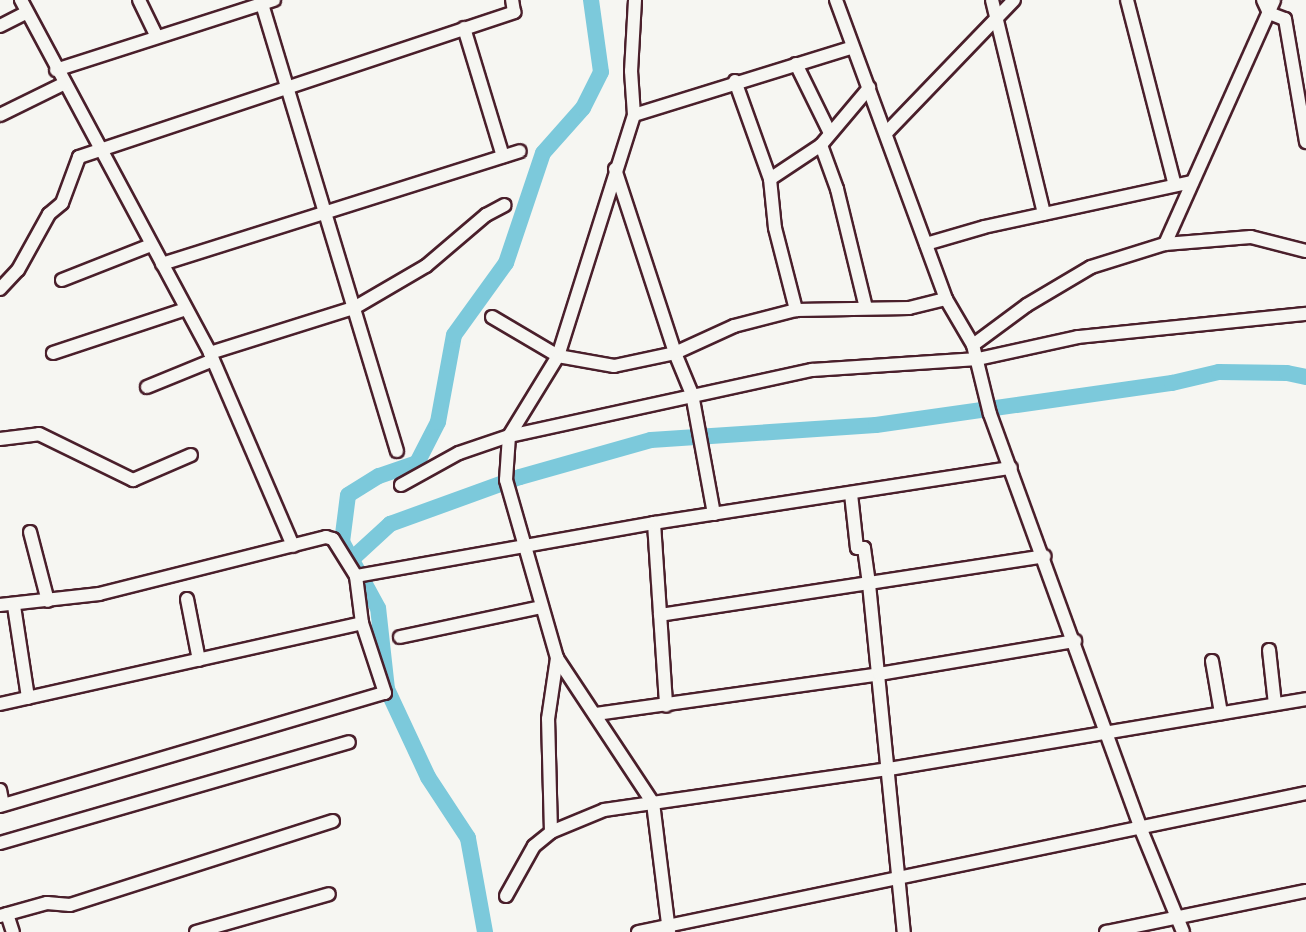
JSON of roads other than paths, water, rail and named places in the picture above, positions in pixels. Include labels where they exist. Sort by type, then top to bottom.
[{"type":"street","points":[[21,0],[211,356],[293,546]]},
{"type":"street","points":[[139,0],[157,38]]},
{"type":"street","points":[[0,289],[18,270],[49,214],[62,203],[79,158],[99,149],[514,12],[512,0]]},
{"type":"street","points":[[635,0],[631,71],[634,115],[615,169],[558,356],[509,436],[506,480],[557,658],[653,803],[669,929]]},
{"type":"street","points":[[836,0],[887,132],[946,298],[973,345],[988,408],[1075,641],[1104,731],[1183,932]]},
{"type":"street","points":[[992,0],[1044,214]]},
{"type":"street","points":[[887,132],[998,20],[1014,0]]},
{"type":"street","points":[[1127,0],[1175,185]]},
{"type":"street","points":[[1263,0],[1269,13],[1285,19],[1306,142]]},
{"type":"street","points":[[1165,244],[1274,0]]},
{"type":"street","points":[[57,70],[268,2],[288,88],[397,451]]},
{"type":"street","points":[[0,26],[27,12]]},
{"type":"street","points":[[464,28],[503,156]]},
{"type":"street","points":[[634,115],[735,81],[854,47]]},
{"type":"street","points":[[796,64],[830,133]]},
{"type":"street","points":[[735,81],[770,179],[775,228],[796,310]]},
{"type":"street","points":[[0,115],[64,83]]},
{"type":"street","points":[[770,179],[821,145],[869,88]]},
{"type":"street","points":[[821,145],[837,189],[866,308]]},
{"type":"street","points":[[162,264],[520,151]]},
{"type":"street","points":[[615,169],[675,353],[692,394],[714,514]]},
{"type":"street","points":[[926,244],[1044,214],[1192,182]]},
{"type":"street","points":[[147,387],[211,356],[354,308],[426,266],[486,215],[505,205]]},
{"type":"street","points":[[973,345],[1027,305],[1091,267],[1165,244],[1251,237],[1306,251]]},
{"type":"street","points":[[62,280],[151,245]]},
{"type":"street","points":[[492,318],[558,356],[614,366],[675,353],[734,326],[796,310],[909,308],[946,298]]},
{"type":"street","points":[[53,353],[186,309]]},
{"type":"street","points":[[401,485],[459,453],[509,436],[692,394],[812,370],[978,359],[1078,337],[1306,314]]},
{"type":"street","points":[[0,439],[39,434],[133,480],[191,455]]},
{"type":"street","points":[[356,576],[714,514],[1011,468]]},
{"type":"street","points":[[851,494],[857,548],[864,548],[869,584],[904,932]]},
{"type":"street","points":[[654,524],[666,706]]},
{"type":"street","points":[[30,532],[48,602]]},
{"type":"street","points":[[0,605],[14,606],[48,602],[192,574],[330,537],[356,576],[362,623],[384,693],[2,805],[0,790]]},
{"type":"street","points":[[660,615],[1044,556]]},
{"type":"street","points":[[187,598],[199,660]]},
{"type":"street","points":[[14,606],[28,698]]},
{"type":"street","points":[[400,637],[541,607]]},
{"type":"street","points":[[0,704],[362,623]]},
{"type":"street","points":[[596,714],[666,706],[879,674],[1075,641]]},
{"type":"street","points":[[1269,650],[1275,704]]},
{"type":"street","points":[[550,832],[548,718],[557,658]]},
{"type":"street","points":[[1212,661],[1221,712]]},
{"type":"street","points":[[506,896],[534,846],[550,832],[604,810],[889,769],[1104,731],[1306,699]]},
{"type":"street","points":[[0,843],[349,742]]},
{"type":"street","points":[[638,932],[669,929],[898,878],[1306,793]]},
{"type":"street","points":[[14,932],[4,915],[47,903],[70,905],[333,821]]},
{"type":"street","points":[[1106,932],[1306,891]]},
{"type":"street","points":[[196,932],[329,894]]},
{"type":"waterway","points":[[485,932],[468,838],[428,777],[387,689],[378,608],[342,542],[348,495],[379,476],[417,463],[438,422],[454,335],[506,263],[543,153],[583,108],[601,72],[591,0]]},
{"type":"waterway","points":[[352,559],[390,524],[520,477],[651,440],[876,425],[1172,383],[1219,372],[1287,373],[1306,377]]}]
